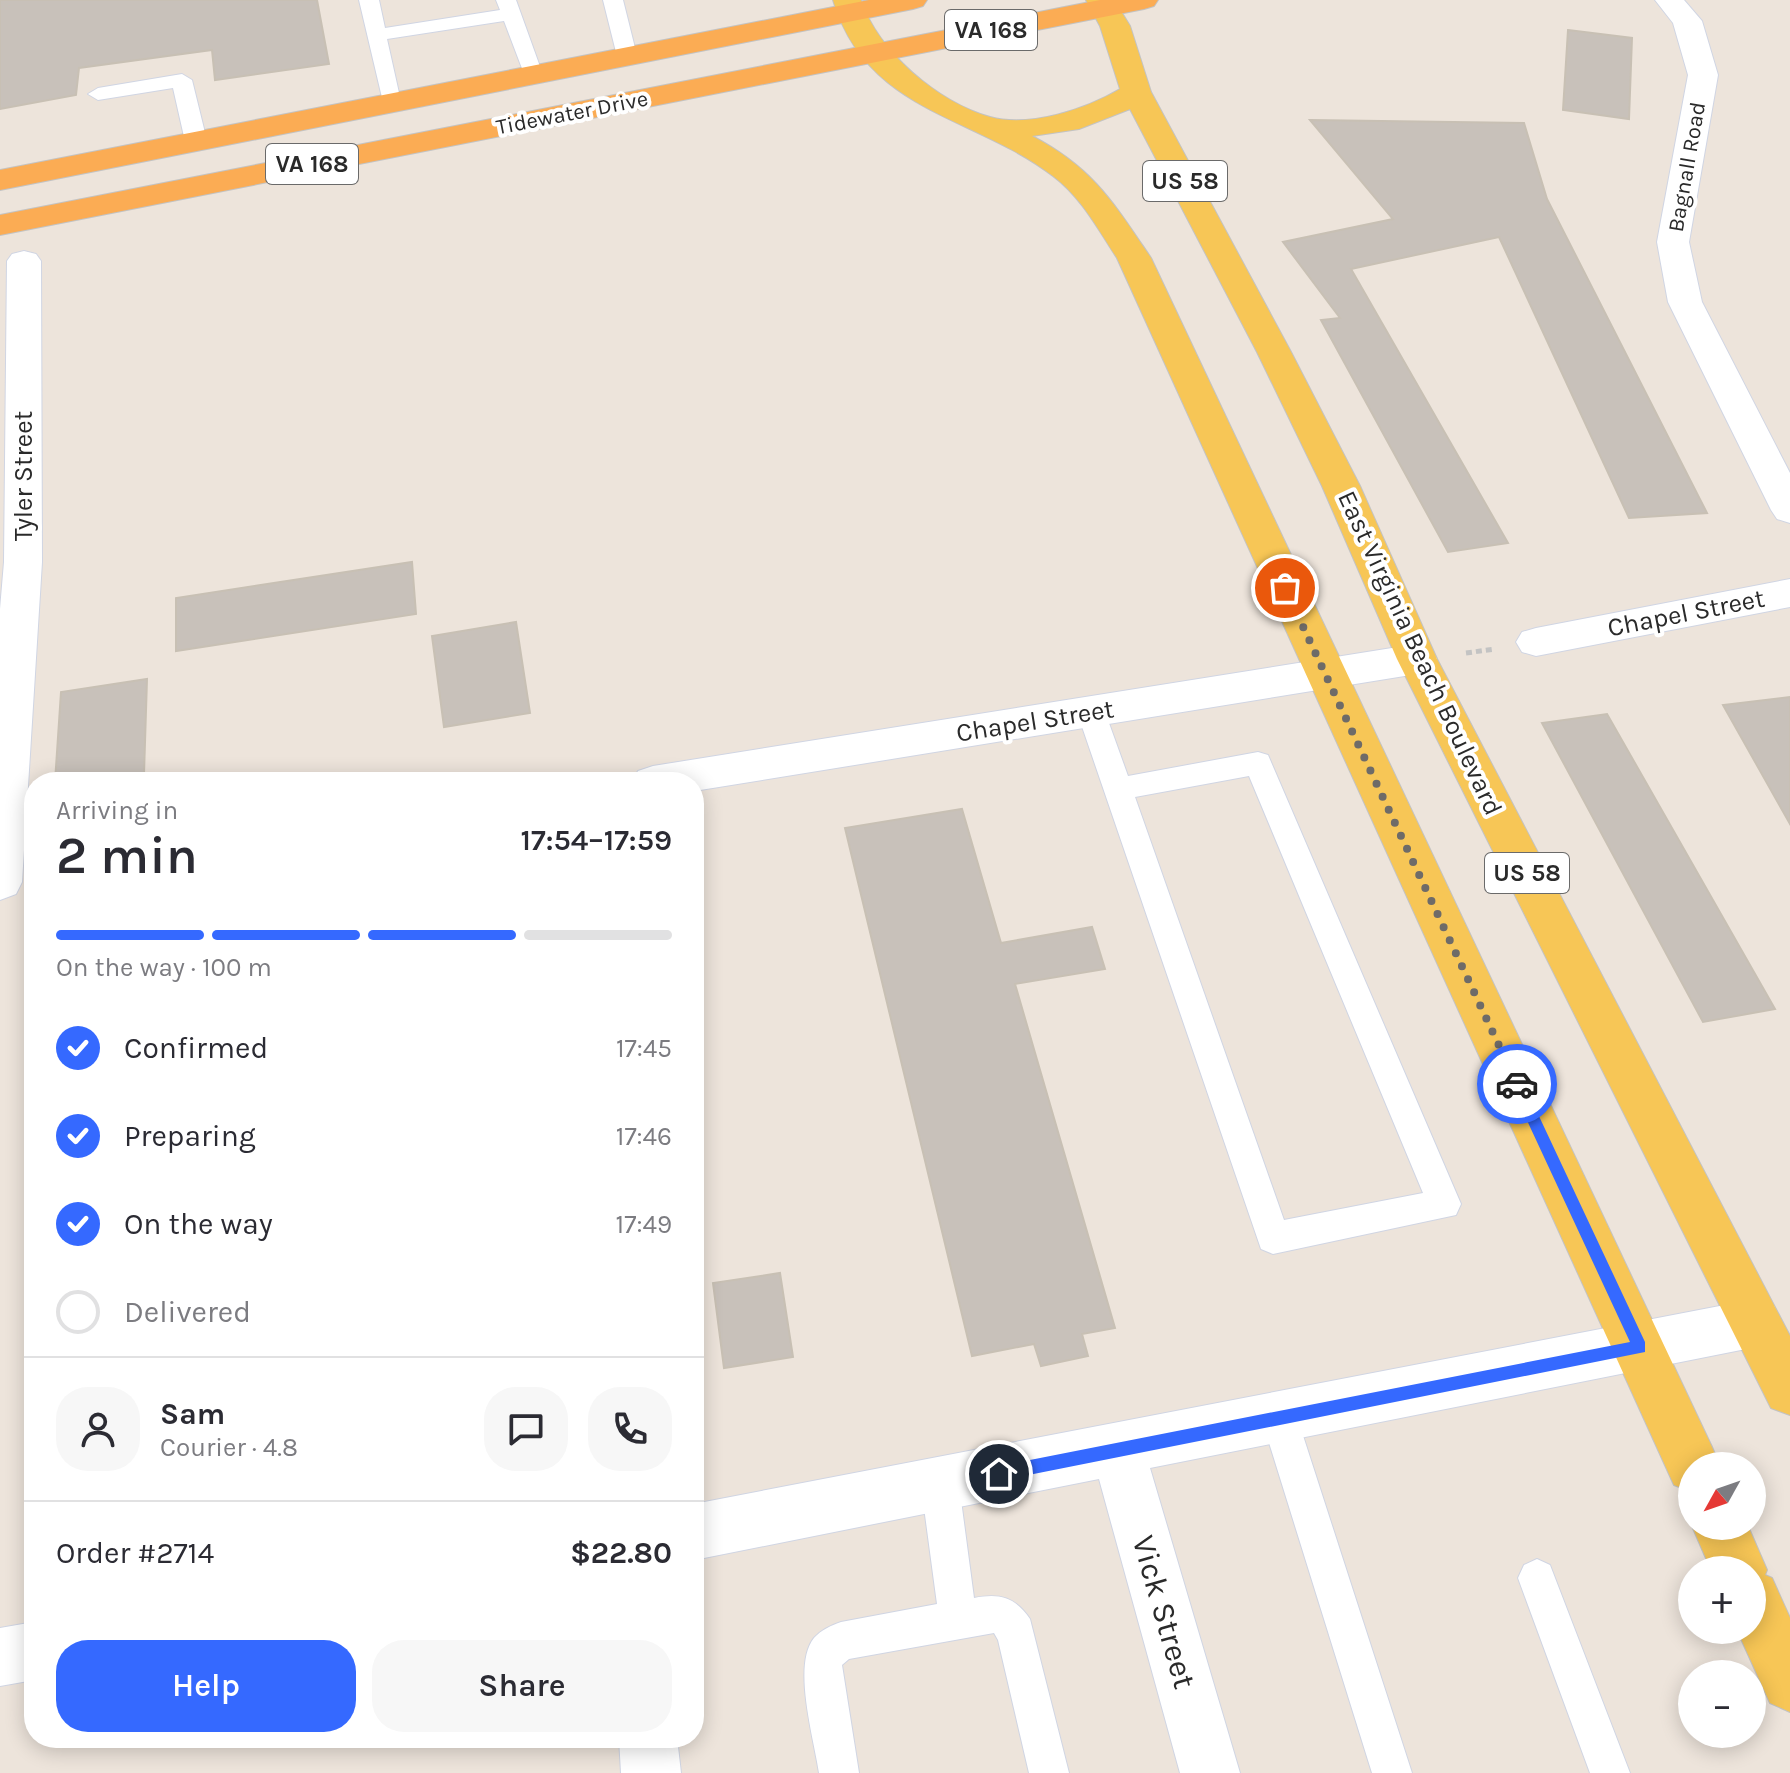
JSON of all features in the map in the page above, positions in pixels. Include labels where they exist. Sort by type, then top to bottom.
[{"type":"highway","name":"Tidewater Drive","points":[[0,180],[627,56],[849,6],[913,0]]},
{"type":"highway","name":"Tidewater Drive","points":[[0,225],[877,53],[1102,4],[1144,0]]},
{"type":"main road","name":"East Virginia Beach Boulevard","points":[[1102,4],[1123,46],[1136,92],[1321,446],[1417,659],[1790,1390]]},
{"type":"main road","points":[[849,6],[877,53],[912,89],[952,113],[1065,169],[1087,191],[1134,258],[1687,1452]]},
{"type":"main road","points":[[984,127],[1030,128],[1069,124],[1098,115],[1136,92]]},
{"type":"main road","points":[[1766,1629],[1790,1683]]},
{"type":"street","name":"Bagnall Road","points":[[1669,0],[1687,21],[1703,75],[1673,242],[1685,302],[1790,510]]},
{"type":"street","name":"Tyler Street","points":[[0,884],[24,261]]},
{"type":"street","name":"Chapel Street","points":[[1536,642],[1790,593]]},
{"type":"street","name":"Chapel Street","points":[[704,774],[1417,659]]},
{"type":"street","points":[[0,884],[24,881]]},
{"type":"street","points":[[704,1530],[1756,1323]]},
{"type":"street","name":"Vick Street","points":[[1118,1451],[1210,1773]]},
{"type":"street","points":[[0,1657],[24,1653]]},
{"type":"street","points":[[649,1748],[651,1773]]},
{"type":"lane","points":[[369,0],[391,102]]},
{"type":"lane","points":[[613,0],[627,56]]},
{"type":"lane","points":[[377,35],[507,7],[533,75]]},
{"type":"lane","points":[[98,94],[182,80],[196,141]]},
{"type":"lane","points":[[1091,712],[1273,1238],[1444,1204],[1258,763],[1118,789]]},
{"type":"lane","points":[[1279,1417],[1392,1773]]},
{"type":"lane","points":[[940,1485],[958,1619]]},
{"type":"lane","points":[[1537,1578],[1610,1773]]},
{"type":"lane","points":[[839,1773],[822,1663],[828,1651],[841,1641],[997,1613],[1007,1619],[1016,1633],[1049,1773]]},
{"type":"path","points":[[1417,659],[1536,642]]},
{"type":"building","points":[[0,0],[317,0],[329,64],[215,80],[212,50],[79,68],[76,95],[0,109]]},
{"type":"building","points":[[1568,30],[1632,38],[1629,119],[1563,110]]},
{"type":"building","points":[[1310,120],[1524,123],[1547,199],[1707,513],[1629,518],[1499,237],[1351,269],[1508,543],[1448,552],[1321,320],[1340,318],[1283,242],[1393,219]]},
{"type":"building","points":[[412,562],[416,614],[176,651],[176,598]]},
{"type":"building","points":[[516,622],[530,713],[444,727],[432,636]]},
{"type":"building","points":[[147,679],[144,772],[56,772],[61,692]]},
{"type":"building","points":[[1790,697],[1790,824],[1723,705]]},
{"type":"building","points":[[1607,714],[1775,1009],[1703,1022],[1542,723]]},
{"type":"building","points":[[962,809],[1001,943],[1092,927],[1105,969],[1015,984],[1115,1328],[1082,1334],[1088,1356],[1041,1366],[1034,1344],[972,1356],[845,828]]},
{"type":"building","points":[[780,1273],[793,1357],[724,1368],[713,1283]]},
{"type":"way so far","points":[[1285,588],[1517,1084]]},
{"type":"route","points":[[999,1474],[1640,1347],[1517,1084]]}]
